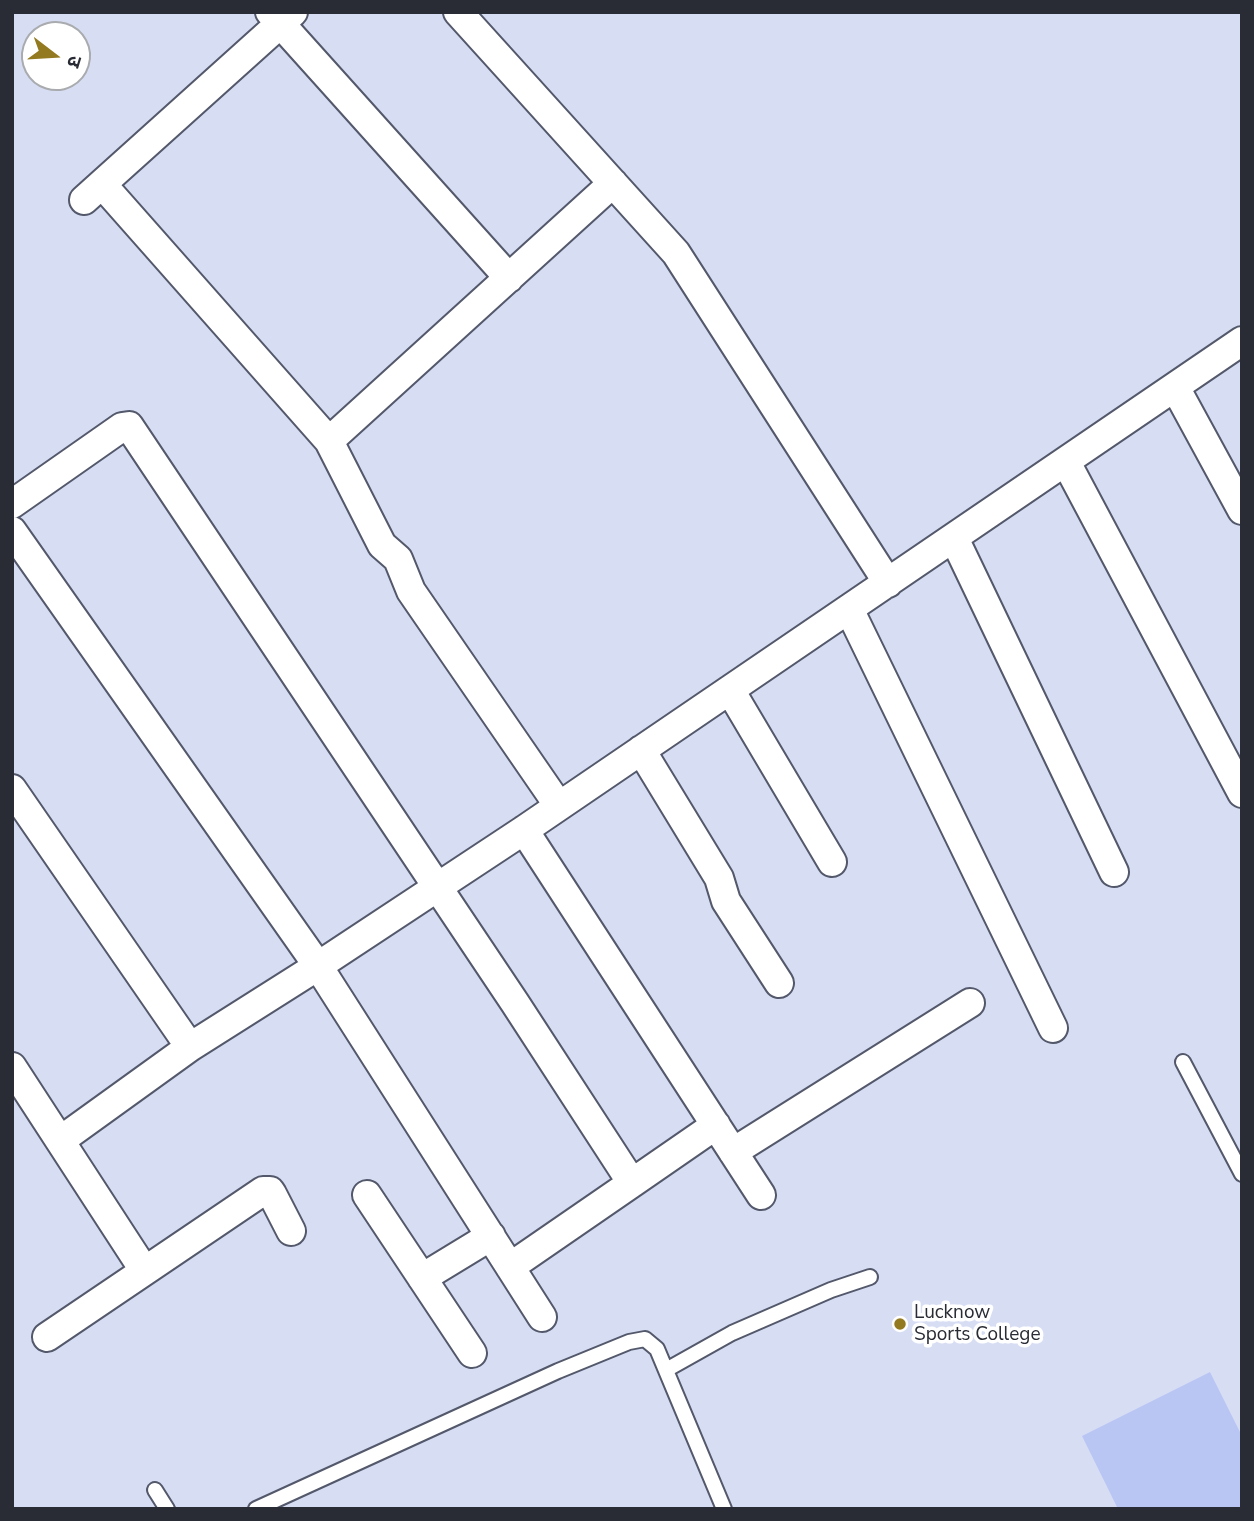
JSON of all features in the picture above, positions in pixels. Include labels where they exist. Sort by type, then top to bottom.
[{"type":"street","points":[[458,12],[676,253],[888,583]]},
{"type":"street","points":[[509,278],[281,16],[93,192],[108,191],[329,441],[382,545],[398,559],[411,590],[559,806]]},
{"type":"street","points":[[329,441],[613,183]]},
{"type":"street","points":[[61,1140],[190,1047],[524,830],[1242,341]]},
{"type":"street","points":[[1175,387],[1242,510]]},
{"type":"street","points":[[12,504],[122,427],[129,426],[632,1183]]},
{"type":"street","points":[[1066,462],[1242,793]]},
{"type":"street","points":[[12,531],[318,966],[542,1317]]},
{"type":"street","points":[[954,538],[1114,872]]},
{"type":"street","points":[[849,609],[1053,1028]]},
{"type":"street","points":[[730,690],[832,862]]},
{"type":"street","points":[[641,750],[719,878],[726,901],[779,983]]},
{"type":"street","points":[[12,789],[190,1047]]},
{"type":"street","points":[[524,830],[761,1195]]},
{"type":"street","points":[[733,1152],[970,1003]]},
{"type":"street","points":[[12,1067],[144,1270]]},
{"type":"street","points":[[510,1267],[716,1125]]},
{"type":"street","points":[[47,1337],[266,1190],[272,1194],[291,1231]]},
{"type":"street","points":[[367,1195],[472,1353]]},
{"type":"street","points":[[422,1278],[491,1236]]},
{"type":"lane","points":[[1183,1062],[1242,1174]]},
{"type":"lane","points":[[666,1370],[732,1333],[831,1290],[870,1277]]},
{"type":"lane","points":[[256,1509],[546,1377],[629,1342],[645,1339],[657,1349],[724,1509]]},
{"type":"lane","points":[[155,1490],[167,1509]]},
{"type":"shaded area","points":[[1210,1372],[1242,1436],[1242,1509],[1118,1509],[1082,1436]]},
{"type":"place","name":"Lucknow Sports College","points":[[900,1324]]}]
